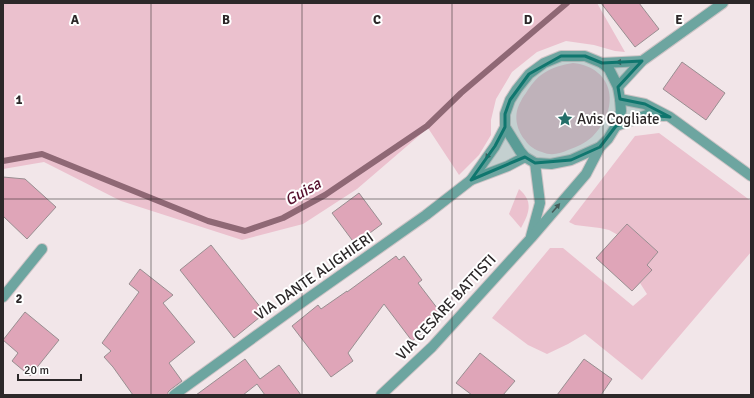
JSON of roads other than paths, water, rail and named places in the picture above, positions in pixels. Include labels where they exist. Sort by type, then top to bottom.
[{"type":"street","points":[[618,87],[642,61],[723,3]]},
{"type":"street","points":[[561,56],[585,56],[602,63],[609,69],[618,87],[620,111],[616,126],[608,139],[600,147],[571,160],[551,164],[535,163],[525,157],[520,151],[505,127],[505,114],[510,100],[517,89],[529,74],[544,63],[561,56]]},
{"type":"street","points":[[602,63],[642,61]]},
{"type":"street","points":[[620,99],[645,104],[670,117],[751,176]]},
{"type":"street","points":[[616,126],[647,115],[670,117]]},
{"type":"street","name":"VIA DANTE ALIGHIERI","points":[[174,395],[426,215],[471,180],[495,146],[505,127]]},
{"type":"street","name":"VIA CESARE BATTISTI","points":[[381,395],[432,347],[531,238],[586,174],[600,147]]},
{"type":"street","name":"VIA DANTE ALIGHIERI","points":[[471,180],[508,166],[525,157]]},
{"type":"street","name":"VIA CESARE BATTISTI","points":[[531,238],[540,204],[535,163]]},
{"type":"street","points":[[3,296],[42,249]]},
{"type":"waterway","name":"Guisa","points":[[3,161],[42,154],[208,221],[245,231],[283,218],[325,195],[427,126],[461,93],[567,3]]},
{"type":"place","name":"Avis Cogliate","points":[[565,119]]}]
